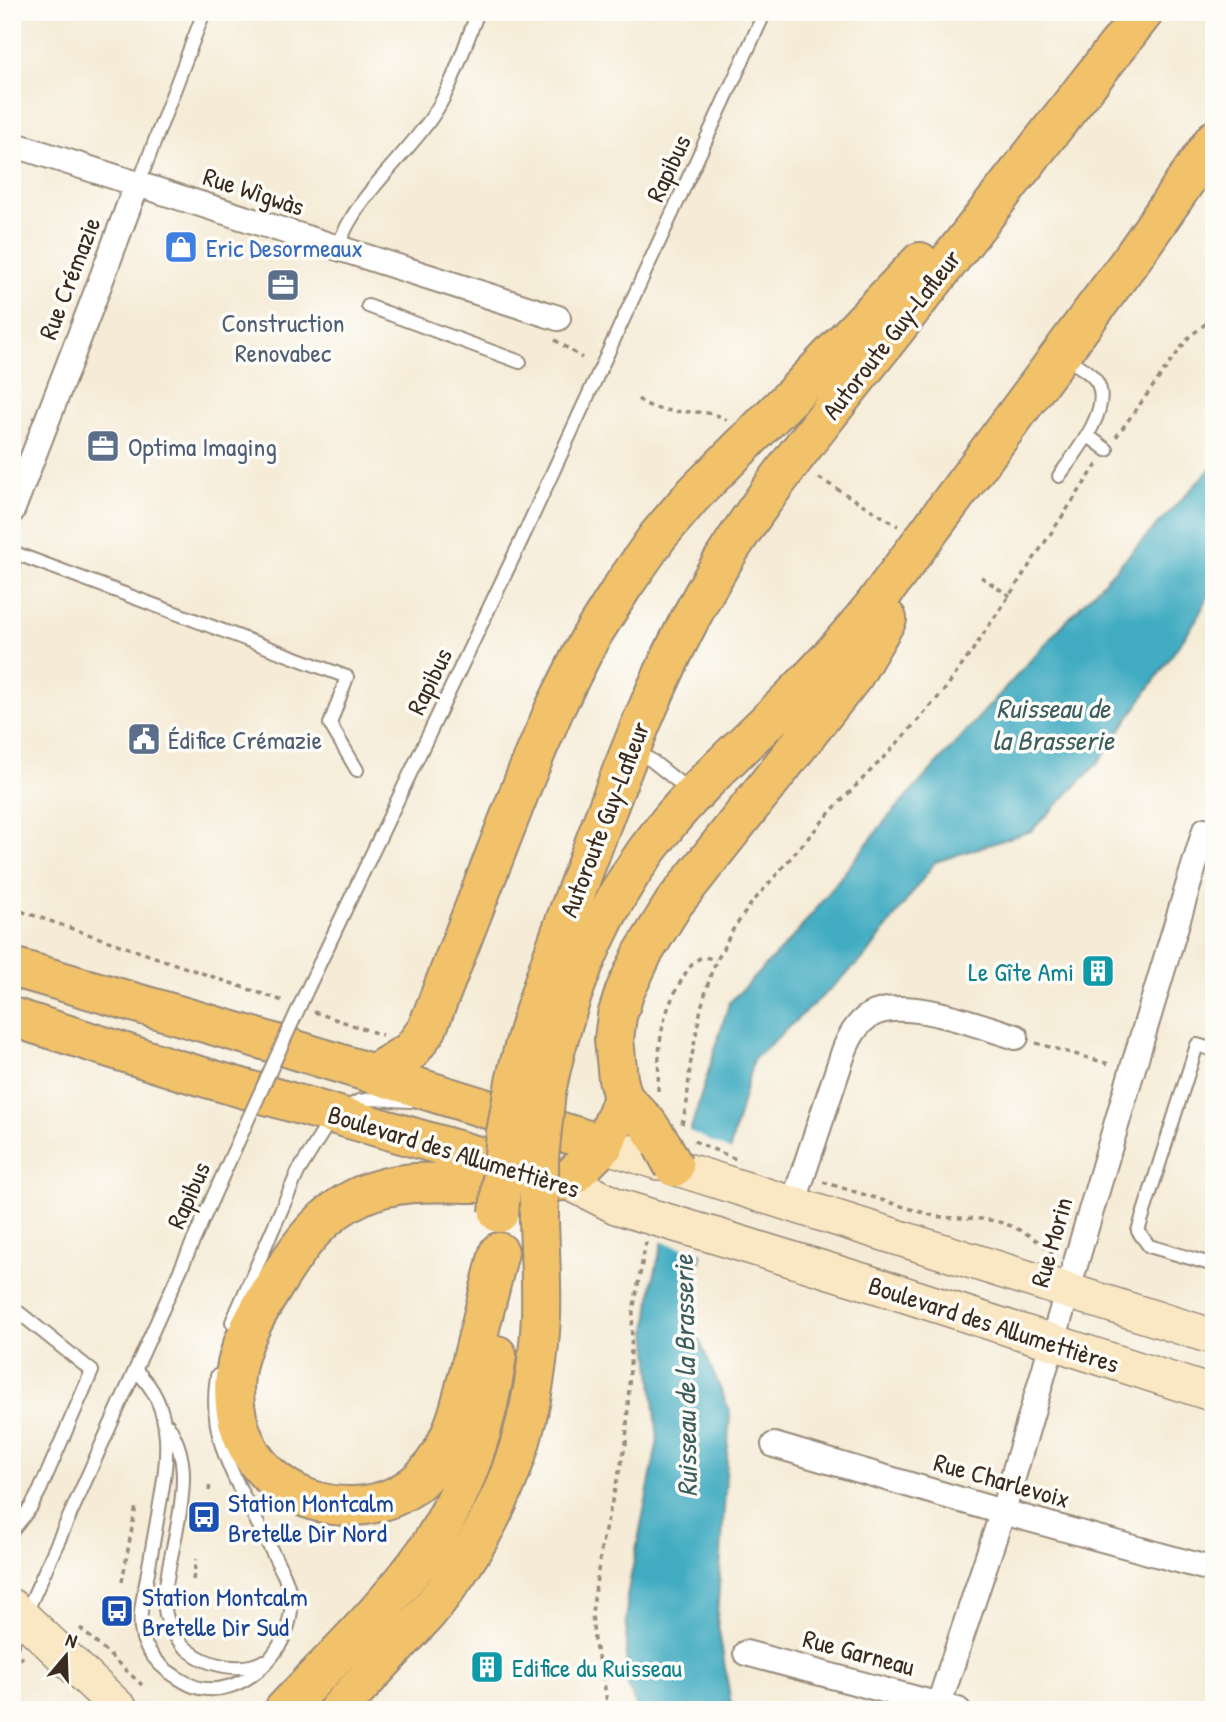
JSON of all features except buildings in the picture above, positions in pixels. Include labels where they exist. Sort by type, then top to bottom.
[{"type":"main road","name":"Autoroute Guy-Lafleur","points":[[338,1710],[454,1580],[485,1530],[510,1476],[527,1421],[537,1367],[541,1315],[539,1158],[531,1087],[530,1024],[548,967],[630,750],[675,648],[738,538],[814,432],[1144,12]]},
{"type":"main road","points":[[373,1073],[411,1051],[427,1029],[554,710],[589,640],[646,551],[710,477],[792,396],[1085,87]]},
{"type":"main road","name":"Autoroute Guy-Lafleur","points":[[284,1710],[402,1583],[428,1548],[452,1506],[470,1466],[493,1377],[499,1321],[499,1213],[506,1133],[531,1087],[555,1054],[570,1001],[607,915],[649,849],[693,794],[802,688],[893,581],[1061,355],[1214,140]]},
{"type":"main road","points":[[672,1149],[647,1124],[641,1096],[615,1059],[617,1016],[631,978],[652,938],[693,877],[854,675],[986,456]]},
{"type":"main road","name":"Boulevard des Allumettières","points":[[12,967],[604,1144],[672,1149],[736,1173],[803,1191],[1067,1292],[1214,1337]]},
{"type":"main road","name":"Boulevard des Allumettières","points":[[12,1017],[178,1070],[567,1181],[646,1223],[716,1236],[1214,1394]]},
{"type":"main road","points":[[499,1252],[452,1429],[435,1463],[419,1481],[386,1500],[361,1506],[334,1506],[297,1494],[276,1480],[258,1462],[244,1440],[236,1413],[234,1390],[237,1367],[252,1325],[270,1291],[298,1247],[319,1223],[336,1209],[362,1195],[408,1183],[567,1181],[604,1144],[641,1096]]},
{"type":"main road","points":[[16,1623],[132,1697]]},
{"type":"street","name":"Rue Wìgwàs","points":[[12,144],[558,318]]},
{"type":"street","name":"Rue Crémazie","points":[[12,510],[138,185]]},
{"type":"street","name":"Rue Morin","points":[[945,1708],[1132,1071],[1210,831]]},
{"type":"street","points":[[803,1191],[844,1051],[850,1037],[866,1017],[890,1009],[916,1009],[1016,1037]]},
{"type":"street","name":"Rue Charlevoix","points":[[774,1445],[1214,1570]]},
{"type":"street","name":"Rue Garneau","points":[[746,1653],[945,1708]]},
{"type":"lane","points":[[138,185],[204,12]]},
{"type":"lane","points":[[337,249],[353,216],[375,184],[432,116],[448,88],[478,12]]},
{"type":"lane","name":"Rapibus","points":[[16,1623],[135,1370],[306,992],[521,541],[765,12]]},
{"type":"lane","points":[[368,306],[520,362]]},
{"type":"lane","points":[[1059,476],[1093,425],[1100,405],[1099,388],[1092,376],[1061,355]]},
{"type":"lane","points":[[1087,435],[1107,450]]},
{"type":"lane","points":[[12,552],[347,677],[330,724],[357,770]]},
{"type":"lane","points":[[630,750],[651,761],[693,794]]},
{"type":"lane","points":[[1214,1050],[1197,1045],[1138,1231],[1149,1246],[1214,1265]]},
{"type":"lane","points":[[227,1336],[298,1172],[318,1139],[338,1115],[353,1103],[366,1099],[470,1102]]},
{"type":"lane","points":[[12,1307],[92,1371],[40,1490],[31,1507],[12,1531]]},
{"type":"lane","points":[[165,1421],[165,1477],[142,1601],[143,1639],[150,1653],[162,1666],[187,1684],[201,1688],[217,1688],[239,1683],[261,1668],[284,1636],[291,1608],[289,1587],[224,1454],[215,1419],[218,1369]]},
{"type":"lane","points":[[135,1370],[157,1398],[165,1421],[179,1447],[183,1471],[182,1492],[165,1589],[166,1615],[171,1628],[182,1645],[199,1658],[215,1664],[246,1667],[261,1663],[272,1653]]},
{"type":"lane","points":[[233,1475],[236,1413]]},
{"type":"path","points":[[736,1173],[672,1149],[687,1102],[696,1026],[716,959],[751,904],[833,809],[930,707],[968,657],[1107,450],[1189,337],[1214,317]]},
{"type":"path","points":[[638,400],[663,410],[708,413],[728,422]]},
{"type":"path","points":[[819,478],[898,526]]},
{"type":"path","points":[[981,577],[1010,596]]},
{"type":"path","points":[[12,908],[290,1004]]},
{"type":"path","points":[[641,1096],[666,1012],[680,983],[694,962],[702,957],[716,959]]},
{"type":"path","points":[[303,1008],[391,1038]]},
{"type":"path","points":[[1016,1037],[1132,1071]]},
{"type":"path","points":[[803,1191],[934,1216],[1004,1223],[1026,1234],[1054,1255]]},
{"type":"path","points":[[608,1710],[594,1641],[592,1613],[602,1543],[626,1443],[632,1311],[646,1223]]},
{"type":"path","points":[[209,1491],[210,1484]]},
{"type":"path","points":[[122,1582],[136,1506]]},
{"type":"path","points":[[192,1580],[196,1559]]},
{"type":"path","points":[[80,1628],[96,1642],[132,1697]]},
{"type":"path","points":[[12,1678],[23,1654]]},
{"type":"water","name":"Ruisseau de la Brasserie","points":[[1214,465],[1214,586],[1196,620],[1097,764],[1031,831],[935,862],[866,956],[753,1060],[686,1309],[730,1412],[717,1619],[732,1710],[638,1710],[626,1682],[627,1596],[658,1440],[647,1332],[653,1281],[686,1145],[729,1003],[796,934],[885,821],[1058,630]]},
{"type":"pier","points":[[687,1130],[733,1152],[705,1254],[659,1241]]},
{"type":"place","name":"Eric Desormeaux","points":[[181,247]]},
{"type":"place","name":"Construction Renovabec","points":[[283,285]]},
{"type":"place","name":"Optima Imaging","points":[[103,446]]},
{"type":"place","name":"Édifice Crémazie","points":[[144,739]]},
{"type":"place","name":"Le Gîte Ami","points":[[1098,971]]},
{"type":"place","name":"Station Montcalm Bretelle Dir Nord","points":[[204,1517]]},
{"type":"place","name":"Station Montcalm Bretelle Dir Sud","points":[[117,1611]]},
{"type":"place","name":"Edifice du Ruisseau","points":[[487,1667]]}]
